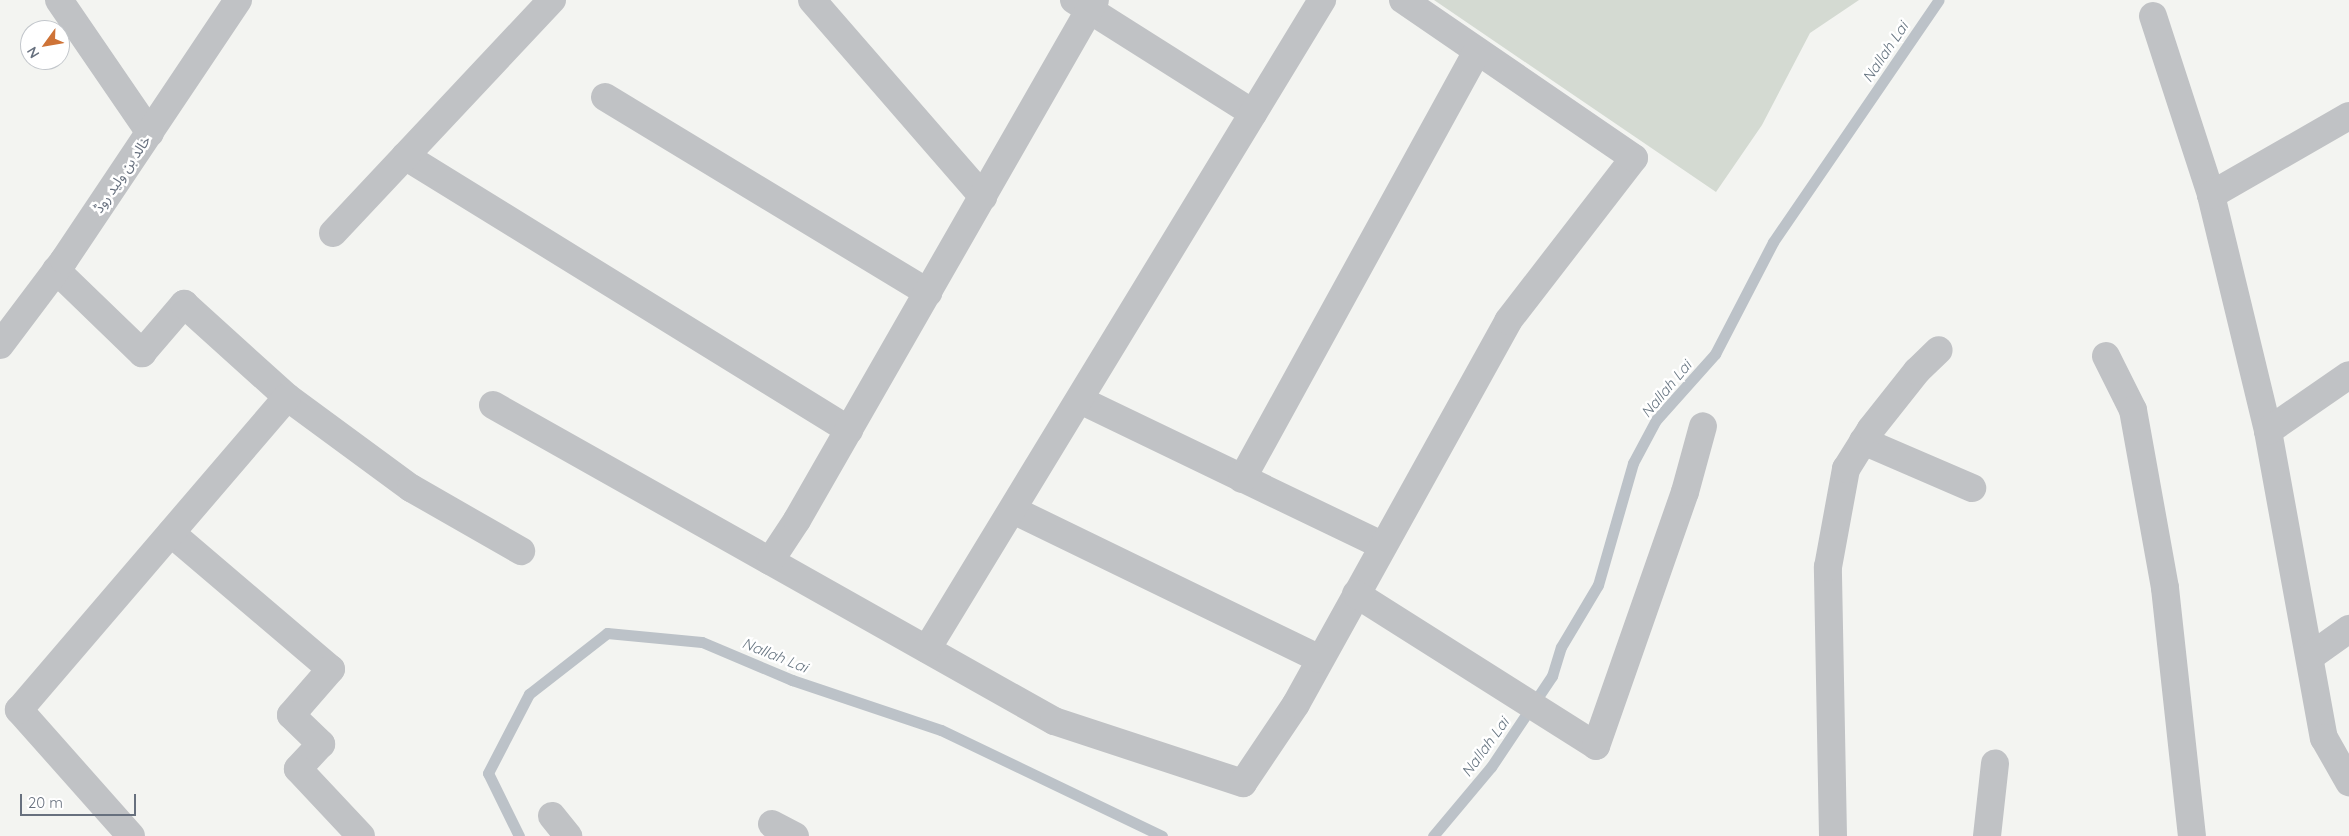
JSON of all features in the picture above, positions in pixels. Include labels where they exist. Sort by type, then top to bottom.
[{"type":"street","points":[[59,0],[150,132]]},
{"type":"street","name":"خالد بن ولید روڈ","points":[[0,345],[56,270],[238,0]]},
{"type":"street","points":[[333,233],[552,0]]},
{"type":"street","points":[[812,0],[983,197]]},
{"type":"street","points":[[927,650],[1322,0]]},
{"type":"street","points":[[493,405],[1054,721],[1243,783],[1296,704],[1508,321],[1634,158],[1403,0]]},
{"type":"street","points":[[770,561],[797,520],[983,197],[1086,3],[1253,113]]},
{"type":"street","points":[[2153,16],[2211,196],[2268,431],[2311,656],[2324,738],[2349,782]]},
{"type":"street","points":[[1242,479],[1478,51]]},
{"type":"street","points":[[605,97],[928,293]]},
{"type":"street","points":[[2211,196],[2349,116]]},
{"type":"street","points":[[405,156],[849,430]]},
{"type":"street","points":[[56,270],[142,353],[184,304],[287,397],[411,488],[521,551]]},
{"type":"street","points":[[1833,836],[1828,567],[1846,469],[1864,441],[1917,371],[1939,350]]},
{"type":"street","points":[[2106,356],[2133,410],[2164,578],[2192,836]]},
{"type":"street","points":[[2268,431],[2349,374]]},
{"type":"street","points":[[130,836],[19,710],[287,397]]},
{"type":"street","points":[[1080,400],[1383,546]]},
{"type":"street","points":[[1356,594],[1596,746],[1685,492],[1703,426]]},
{"type":"street","points":[[1864,441],[1972,488]]},
{"type":"street","points":[[1013,510],[1320,659]]},
{"type":"street","points":[[171,533],[332,669],[291,715],[321,744],[298,769],[361,836]]},
{"type":"street","points":[[2311,656],[2349,629]]},
{"type":"street","points":[[1987,836],[1995,763]]},
{"type":"shaded area","points":[[1434,0],[1859,0],[1810,33],[1762,125],[1716,192]]},
{"type":"waterway","name":"Nallah Lai","points":[[1433,836],[1491,767],[1552,676],[1561,647],[1598,585],[1633,463],[1656,420],[1715,354],[1773,242],[1939,0]]},
{"type":"waterway","name":"Nallah Lai","points":[[519,836],[488,773],[529,694],[607,633],[702,642],[792,680],[941,730],[1162,836]]}]
